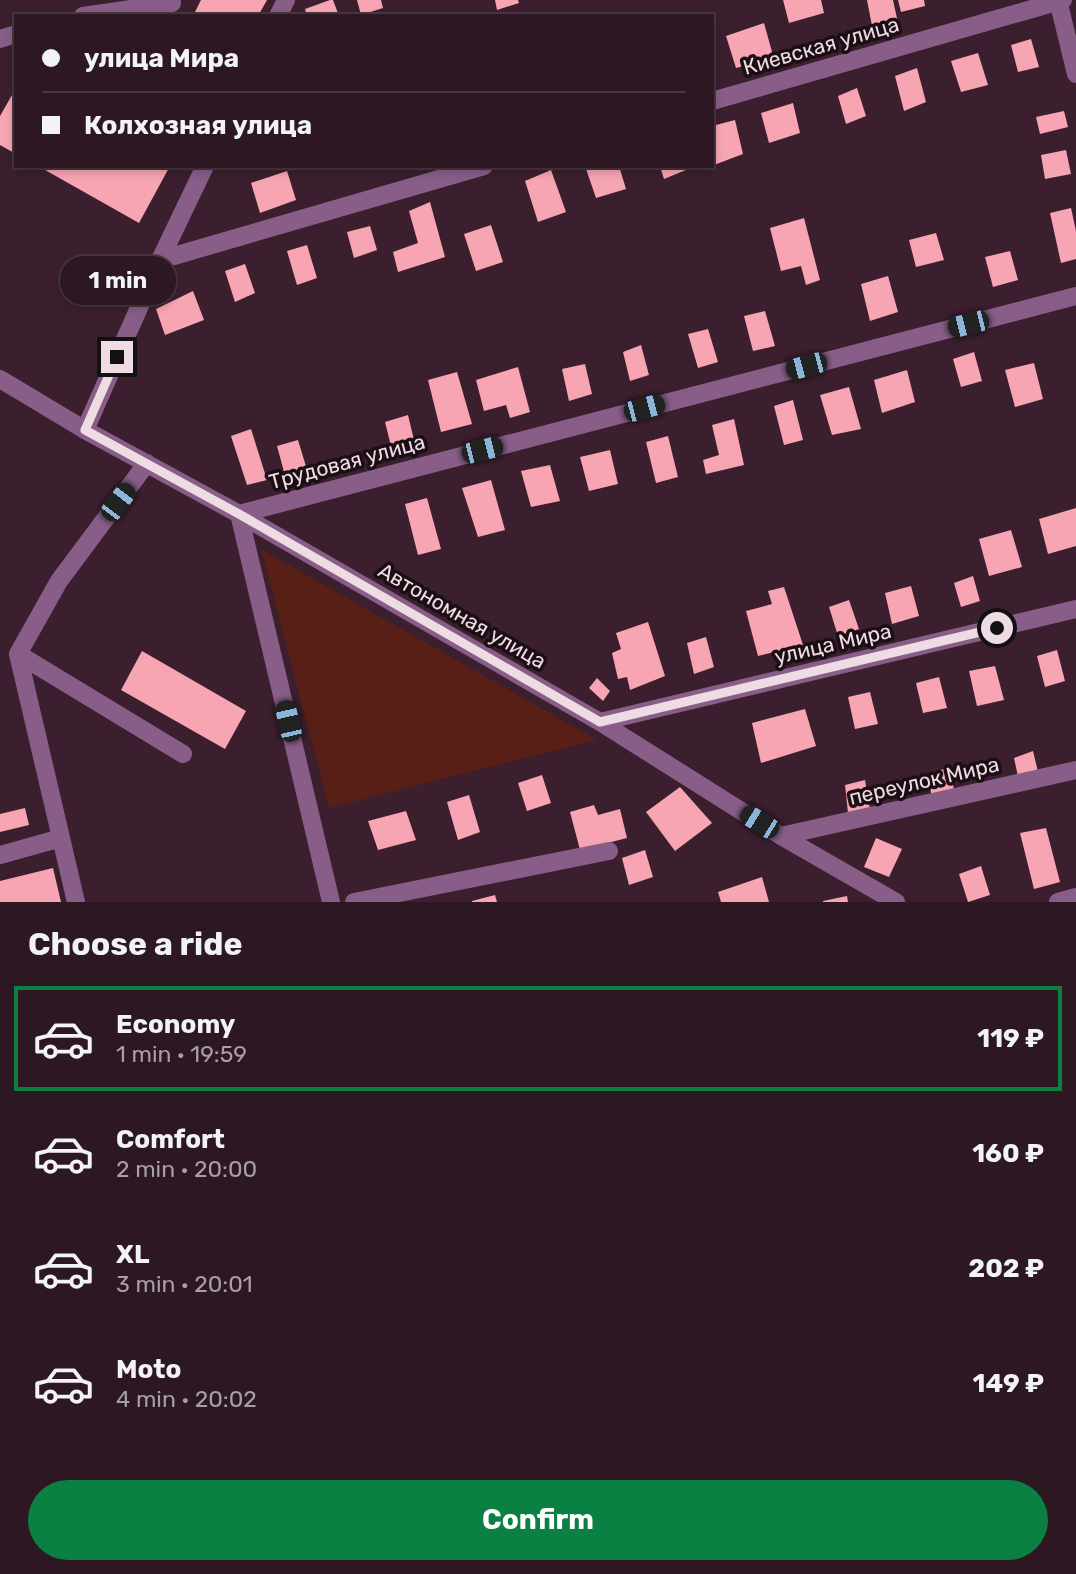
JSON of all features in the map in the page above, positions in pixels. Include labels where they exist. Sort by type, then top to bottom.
[{"type":"street","points":[[1060,0],[1076,74]]},
{"type":"street","name":"Киевская улица","points":[[714,100],[1060,0]]},
{"type":"street","points":[[97,14],[172,3]]},
{"type":"street","points":[[85,430],[204,168]]},
{"type":"street","points":[[160,260],[477,168]]},
{"type":"street","name":"Трудовая улица","points":[[239,514],[1076,296]]},
{"type":"street","name":"Автономная улица","points":[[0,379],[600,722],[781,836],[896,902]]},
{"type":"street","points":[[76,902],[18,654],[59,581],[147,463]]},
{"type":"street","points":[[239,514],[331,902]]},
{"type":"street","name":"улица Мира","points":[[600,722],[1076,609]]},
{"type":"street","points":[[18,654],[183,754]]},
{"type":"street","name":"переулок Мира","points":[[781,836],[1076,770]]},
{"type":"street","points":[[0,855],[61,838]]},
{"type":"street","points":[[354,902],[609,851]]},
{"type":"street","points":[[1058,902],[1076,897]]},
{"type":"shaded area","points":[[261,549],[597,740],[329,808]]},
{"type":"building","points":[[201,0],[267,0],[259,14],[194,14]]},
{"type":"building","points":[[333,0],[338,14],[306,14],[305,9]]},
{"type":"building","points":[[357,0],[381,0],[383,8],[361,14]]},
{"type":"building","points":[[495,0],[518,0],[519,3],[497,10]]},
{"type":"building","points":[[783,0],[821,0],[824,13],[789,23]]},
{"type":"building","points":[[867,0],[893,0],[898,23],[873,31]]},
{"type":"building","points":[[898,0],[924,0],[925,6],[901,12]]},
{"type":"building","points":[[764,23],[774,59],[736,68],[726,36]]},
{"type":"building","points":[[1031,39],[1039,67],[1018,72],[1011,45]]},
{"type":"building","points":[[978,53],[988,85],[961,92],[951,61]]},
{"type":"building","points":[[917,68],[926,102],[904,111],[895,76]]},
{"type":"building","points":[[857,88],[866,116],[846,124],[838,96]]},
{"type":"building","points":[[14,92],[14,153],[0,145],[0,116]]},
{"type":"building","points":[[793,103],[800,133],[769,143],[761,113]]},
{"type":"building","points":[[1064,111],[1068,127],[1040,134],[1036,117]]},
{"type":"building","points":[[735,120],[743,154],[714,165],[714,125]]},
{"type":"building","points":[[1066,150],[1071,174],[1045,179],[1041,155]]},
{"type":"building","points":[[42,168],[169,168],[139,223]]},
{"type":"building","points":[[586,168],[620,168],[626,189],[596,198]]},
{"type":"building","points":[[661,168],[686,168],[686,170],[664,179]]},
{"type":"building","points":[[551,170],[566,212],[538,222],[525,181]]},
{"type":"building","points":[[287,171],[296,200],[260,213],[251,183]]},
{"type":"building","points":[[430,202],[445,257],[398,272],[393,252],[418,243],[409,211]]},
{"type":"building","points":[[1071,208],[1076,231],[1076,259],[1061,263],[1050,213]]},
{"type":"building","points":[[804,218],[820,280],[806,285],[801,266],[781,271],[770,228]]},
{"type":"building","points":[[491,225],[503,262],[476,271],[464,234]]},
{"type":"building","points":[[370,226],[377,250],[354,258],[347,232]]},
{"type":"building","points":[[936,233],[944,260],[916,267],[909,240]]},
{"type":"building","points":[[307,245],[317,278],[297,285],[287,251]]},
{"type":"building","points":[[1010,251],[1018,280],[993,287],[985,257]]},
{"type":"building","points":[[245,264],[255,293],[235,302],[225,271]]},
{"type":"building","points":[[888,276],[898,312],[870,321],[861,284]]},
{"type":"building","points":[[193,291],[204,320],[165,335],[156,309]]},
{"type":"building","points":[[765,311],[775,346],[753,351],[744,316]]},
{"type":"building","points":[[708,329],[718,362],[698,368],[688,334]]},
{"type":"building","points":[[641,345],[649,375],[630,381],[623,352]]},
{"type":"building","points":[[974,352],[982,381],[961,387],[953,359]]},
{"type":"building","points":[[1034,363],[1043,399],[1015,407],[1005,370]]},
{"type":"building","points":[[585,364],[592,394],[569,401],[562,369]]},
{"type":"building","points":[[518,367],[530,412],[510,418],[506,405],[484,411],[476,380]]},
{"type":"building","points":[[907,370],[915,402],[882,413],[874,380]]},
{"type":"building","points":[[457,372],[472,424],[441,432],[428,380]]},
{"type":"building","points":[[849,387],[861,429],[832,435],[820,395]]},
{"type":"building","points":[[793,400],[803,440],[784,445],[774,406]]},
{"type":"building","points":[[408,415],[414,440],[391,446],[385,422]]},
{"type":"building","points":[[734,419],[744,465],[706,474],[703,460],[719,455],[712,425]]},
{"type":"building","points":[[251,429],[267,480],[247,485],[231,436]]},
{"type":"building","points":[[668,436],[678,477],[656,483],[646,442]]},
{"type":"building","points":[[298,440],[308,473],[286,479],[277,446]]},
{"type":"building","points":[[610,450],[618,484],[589,491],[580,457]]},
{"type":"building","points":[[550,465],[560,501],[531,507],[521,471]]},
{"type":"building","points":[[491,480],[505,530],[478,537],[462,488]]},
{"type":"building","points":[[427,498],[441,549],[418,555],[405,504]]},
{"type":"building","points":[[1076,508],[1076,546],[1048,554],[1039,519]]},
{"type":"building","points":[[1011,530],[1022,567],[989,576],[979,539]]},
{"type":"building","points":[[973,576],[980,601],[961,607],[954,583]]},
{"type":"building","points":[[911,586],[919,616],[892,624],[885,593]]},
{"type":"building","points":[[784,587],[803,645],[758,656],[746,611],[772,604],[768,591]]},
{"type":"building","points":[[849,600],[859,629],[838,636],[829,607]]},
{"type":"building","points":[[648,622],[665,676],[630,690],[627,677],[618,679],[612,653],[621,649],[616,633]]},
{"type":"building","points":[[706,637],[714,667],[694,674],[687,643]]},
{"type":"building","points":[[1057,650],[1065,681],[1045,687],[1037,656]]},
{"type":"building","points":[[142,651],[246,711],[225,749],[121,690]]},
{"type":"building","points":[[995,666],[1004,700],[977,706],[969,671]]},
{"type":"building","points":[[939,677],[947,708],[923,713],[916,683]]},
{"type":"building","points":[[597,678],[610,691],[603,701],[589,688]]},
{"type":"building","points":[[870,692],[878,724],[855,729],[848,697]]},
{"type":"building","points":[[805,709],[816,746],[761,763],[752,723]]},
{"type":"building","points":[[1033,751],[1039,776],[1019,781],[1014,758]]},
{"type":"building","points":[[949,767],[955,794],[933,801],[927,775]]},
{"type":"building","points":[[542,775],[551,803],[527,811],[518,783]]},
{"type":"building","points":[[865,780],[870,809],[848,813],[845,785]]},
{"type":"building","points":[[680,787],[712,823],[675,851],[646,812]]},
{"type":"building","points":[[469,795],[480,832],[458,840],[447,802]]},
{"type":"building","points":[[594,805],[598,815],[620,809],[627,838],[580,850],[570,812]]},
{"type":"building","points":[[25,808],[29,825],[0,832],[0,814]]},
{"type":"building","points":[[406,811],[416,840],[378,850],[368,821]]},
{"type":"building","points":[[1046,828],[1060,882],[1034,889],[1020,833]]},
{"type":"building","points":[[876,838],[902,849],[889,877],[864,867]]},
{"type":"building","points":[[645,850],[653,877],[629,885],[622,858]]},
{"type":"building","points":[[981,866],[990,895],[968,902],[959,874]]},
{"type":"building","points":[[53,868],[61,902],[0,902],[0,881]]},
{"type":"building","points":[[762,877],[769,902],[721,902],[718,892]]},
{"type":"building","points":[[495,895],[497,902],[472,902],[472,901]]},
{"type":"building","points":[[847,896],[848,902],[823,902],[823,901]]},
{"type":"route","points":[[117,357],[85,430],[239,514],[600,722],[997,628]]}]
